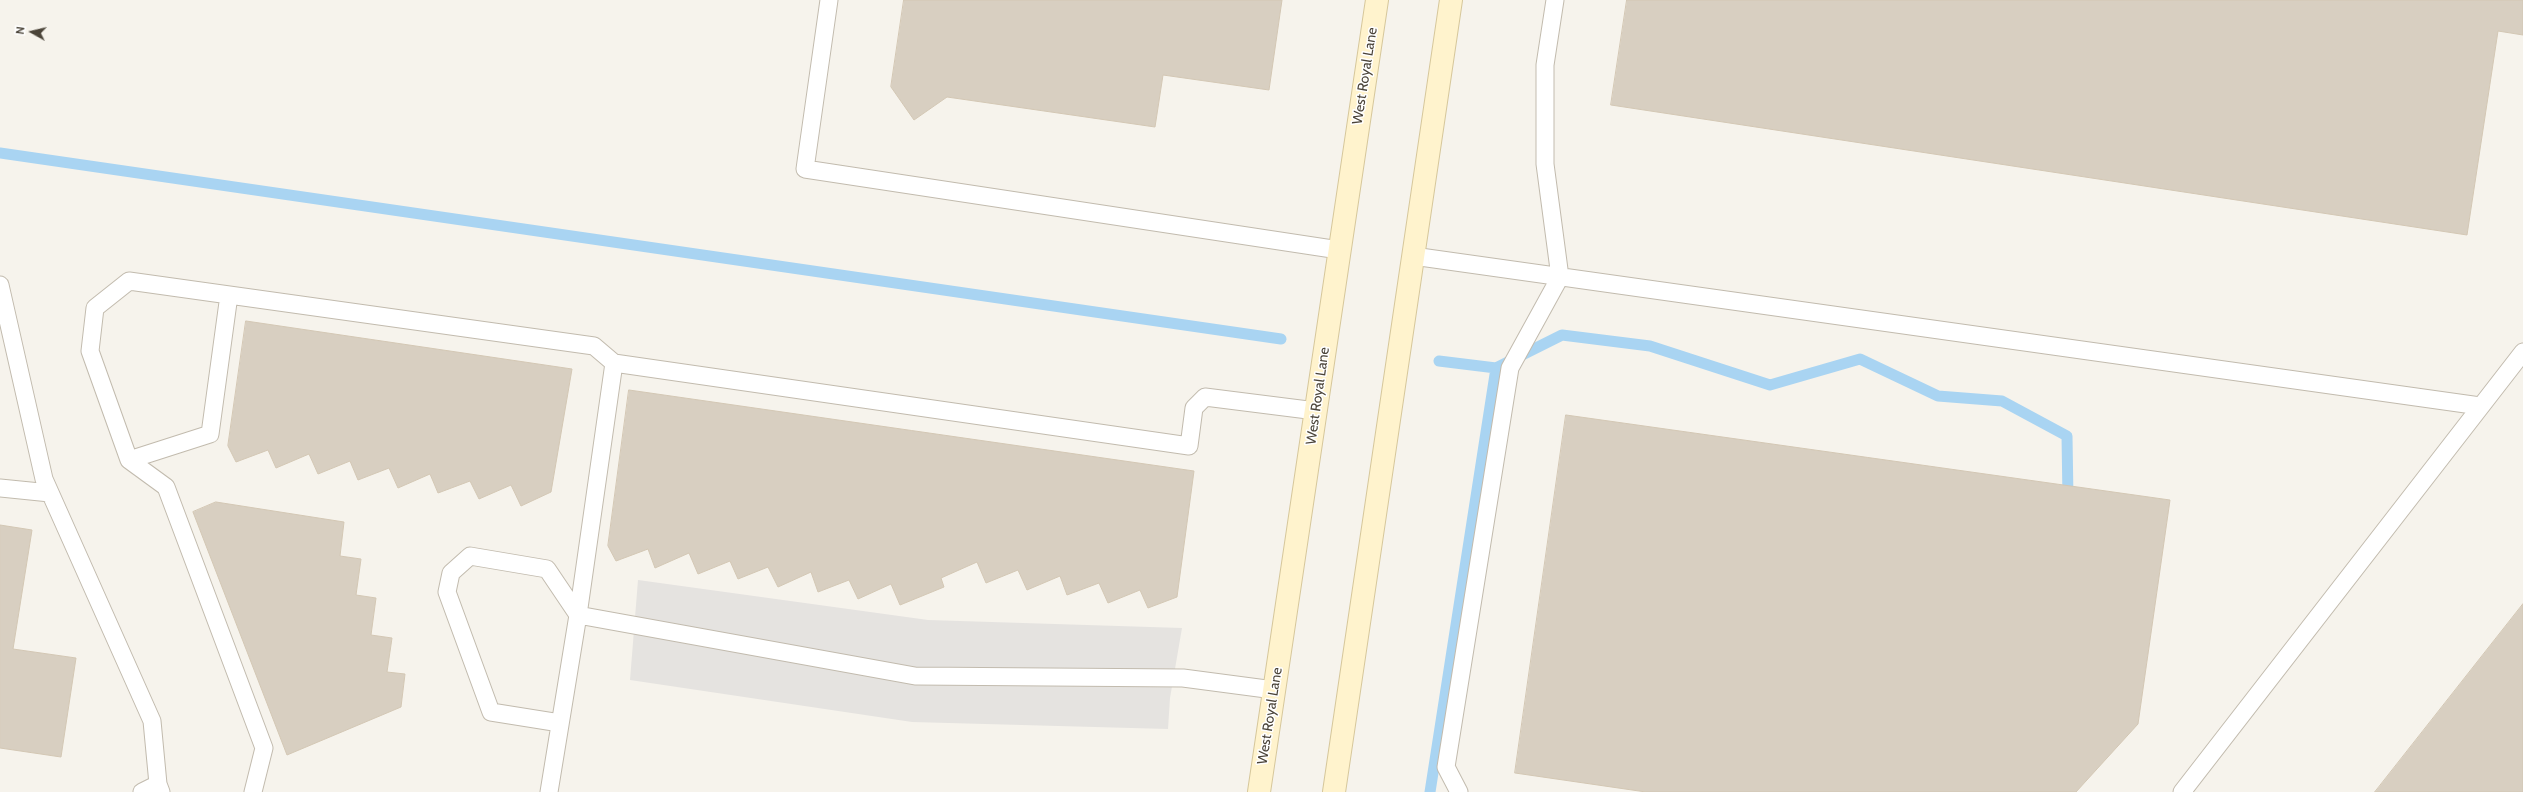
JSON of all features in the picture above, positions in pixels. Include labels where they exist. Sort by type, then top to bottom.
[{"type":"main road","name":"West Royal Lane","points":[[1259,792],[1377,0]]},
{"type":"main road","points":[[1334,792],[1451,0]]},
{"type":"lane","points":[[828,0],[805,169],[1339,250]]},
{"type":"lane","points":[[1459,792],[1446,767],[1510,368],[1560,277],[1545,164],[1545,65],[1555,0]]},
{"type":"lane","points":[[1413,256],[2480,406]]},
{"type":"lane","points":[[253,792],[264,748],[166,487],[130,460],[90,350],[94,308],[129,281],[594,346],[614,363],[1189,446],[1194,408],[1205,397],[1316,411]]},
{"type":"lane","points":[[0,285],[44,479],[152,721],[160,788],[142,792]]},
{"type":"lane","points":[[130,460],[210,434],[229,295]]},
{"type":"lane","points":[[2182,792],[2523,352]]},
{"type":"lane","points":[[549,792],[578,615],[614,363]]},
{"type":"lane","points":[[0,488],[50,493]]},
{"type":"lane","points":[[560,723],[491,712],[447,592],[451,573],[470,556],[547,569],[578,615],[915,676],[1183,678],[1274,690]]},
{"type":"shaded area","points":[[638,580],[928,620],[1182,628],[1170,698],[1168,729],[912,722],[630,680]]},
{"type":"building","points":[[904,0],[1282,0],[1269,90],[1163,75],[1155,127],[947,97],[914,120],[891,87]]},
{"type":"building","points":[[1627,0],[2523,0],[2523,35],[2498,31],[2467,235],[1611,105]]},
{"type":"building","points":[[246,321],[572,369],[551,492],[521,506],[511,485],[479,499],[470,481],[438,493],[430,474],[398,488],[389,468],[358,480],[350,461],[318,474],[309,454],[276,468],[268,450],[236,462],[228,446]]},
{"type":"building","points":[[629,390],[1194,471],[1177,597],[1148,608],[1140,590],[1108,603],[1099,583],[1067,595],[1060,576],[1027,590],[1018,570],[986,583],[977,562],[941,578],[944,587],[900,605],[891,584],[858,599],[849,580],[818,592],[811,572],[778,587],[768,567],[738,579],[730,561],[698,574],[689,553],[655,568],[648,549],[616,561],[608,546]]},
{"type":"building","points":[[1566,415],[2170,500],[2138,724],[2076,792],[1646,792],[1515,773]]},
{"type":"building","points":[[216,502],[344,522],[340,556],[361,559],[356,595],[376,598],[371,635],[392,638],[387,672],[405,674],[401,707],[287,755],[193,512]]},
{"type":"building","points":[[0,525],[32,530],[13,649],[76,658],[61,757],[0,748]]},
{"type":"building","points":[[2523,604],[2523,792],[2375,792]]},
{"type":"waterway","points":[[0,153],[1281,339]]},
{"type":"waterway","points":[[1439,361],[1496,368],[1562,335],[1650,346],[1770,385],[1860,359],[1938,396],[2002,401],[2067,436],[2068,499]]},
{"type":"waterway","points":[[1430,792],[1496,368]]}]
